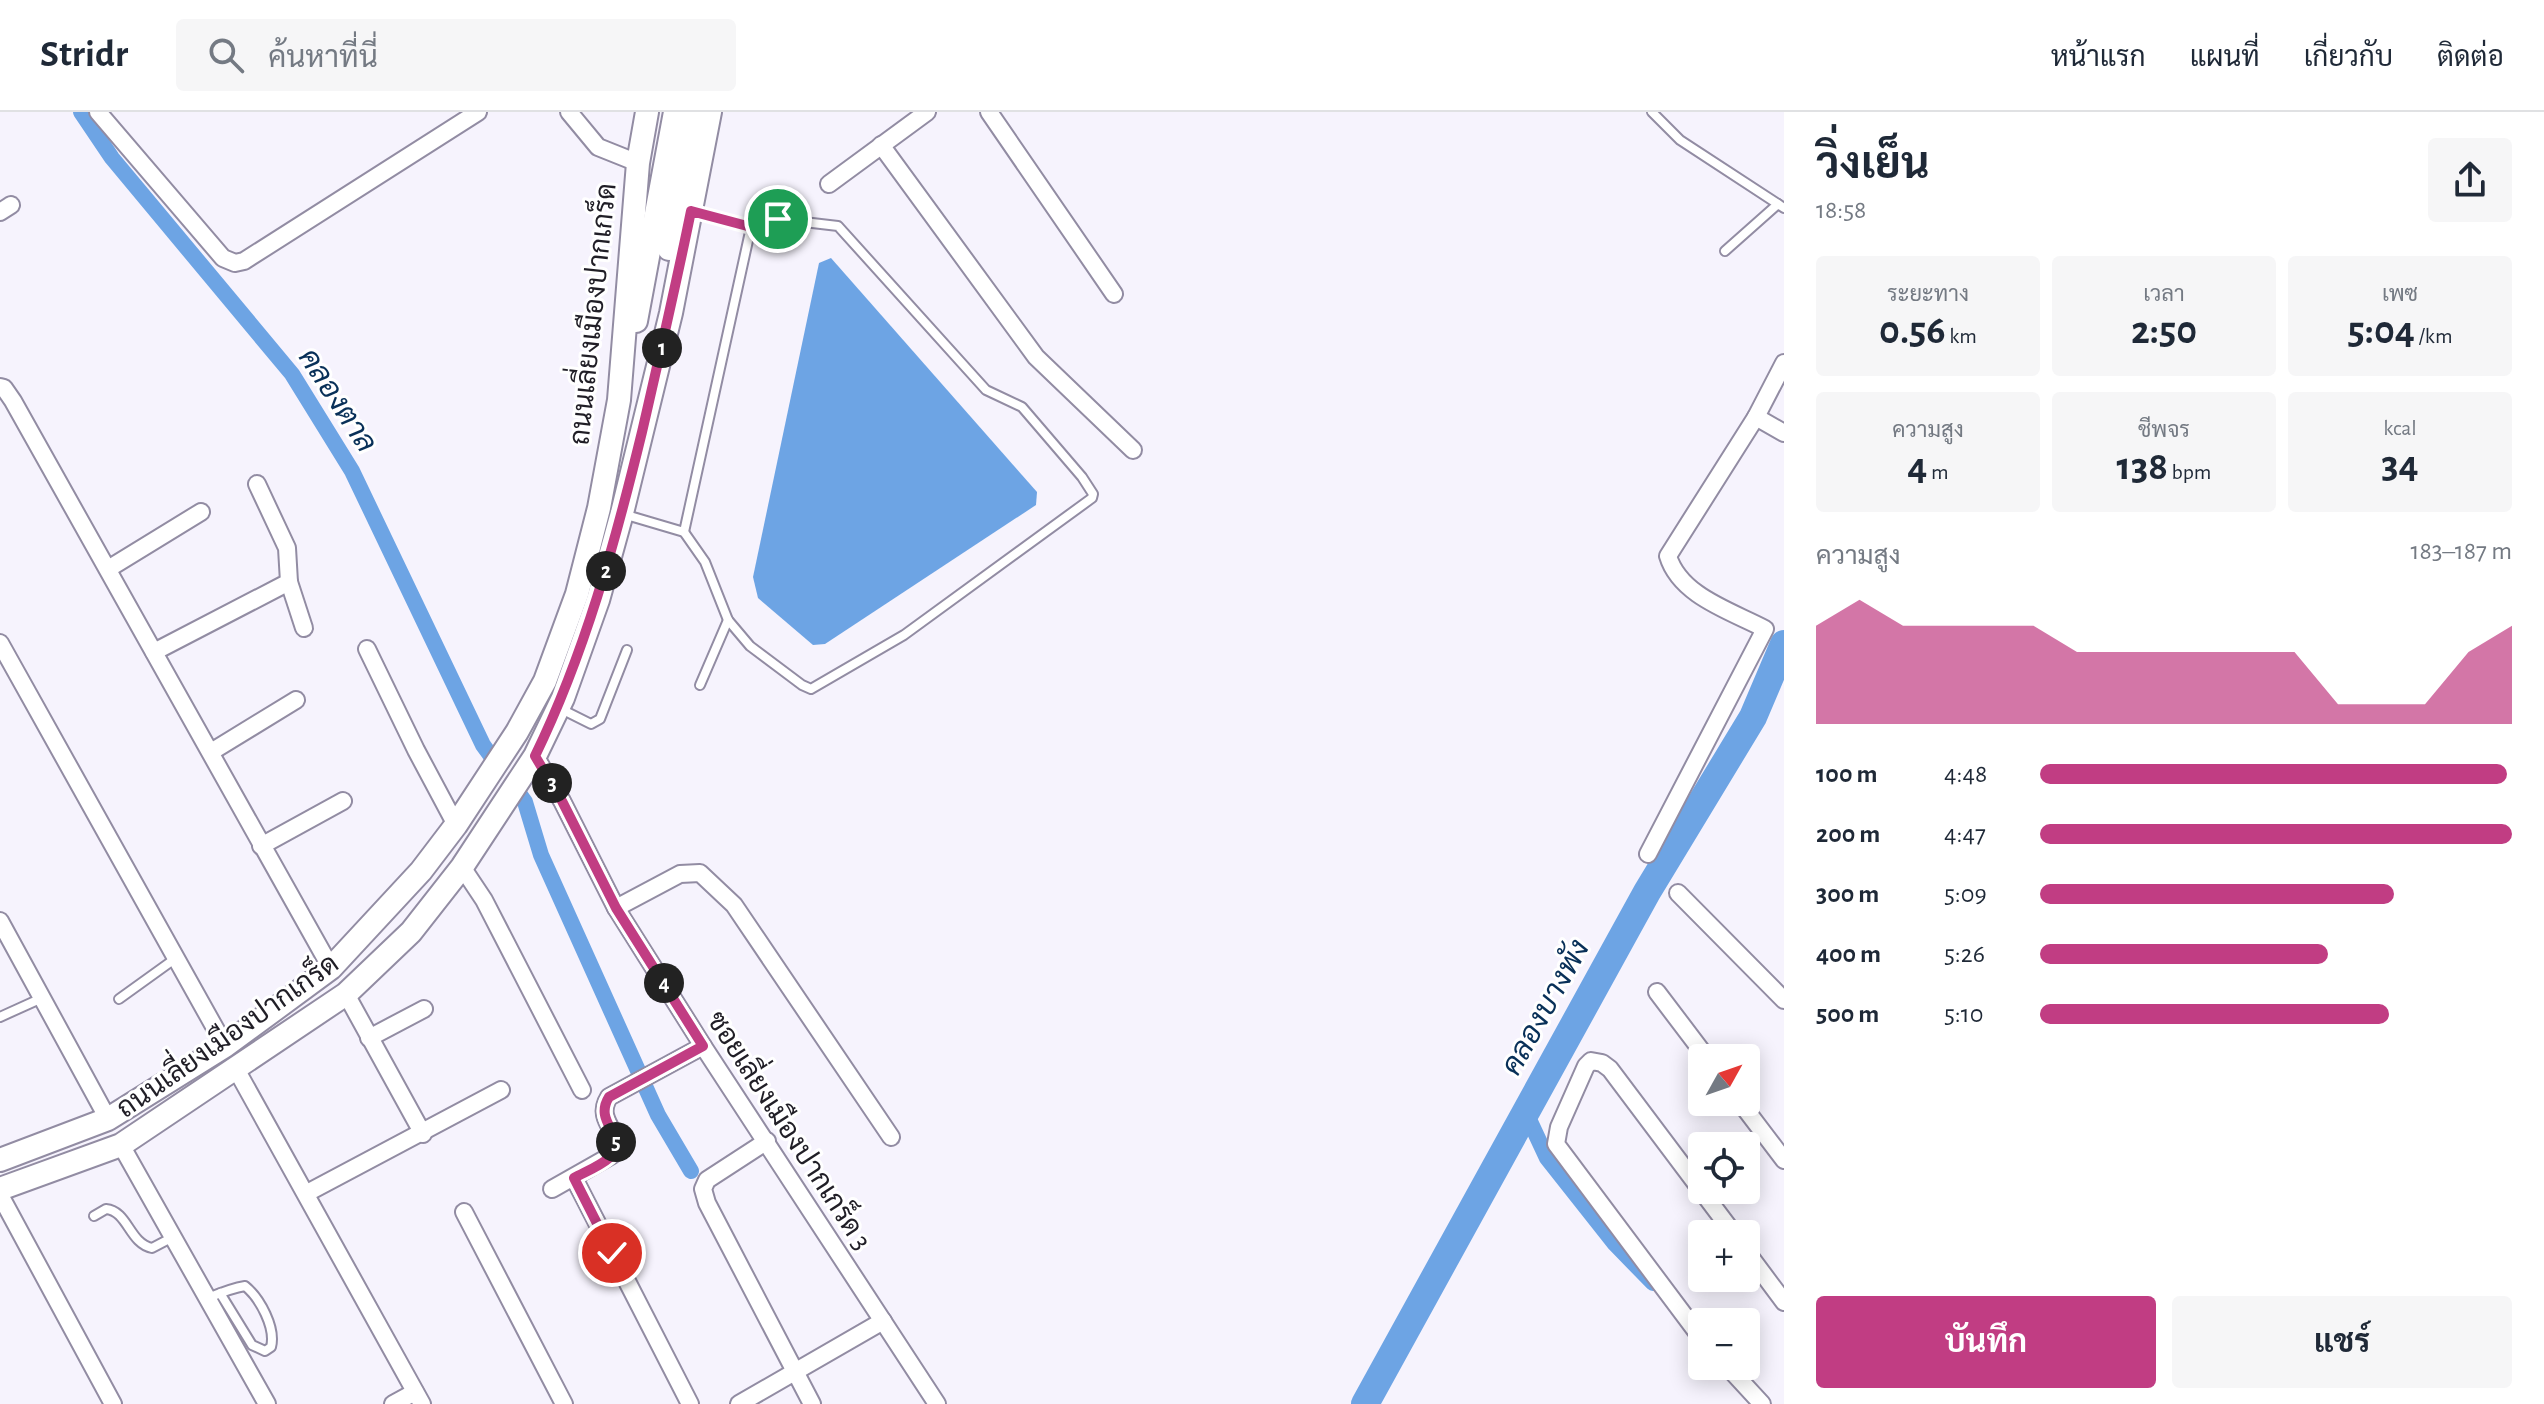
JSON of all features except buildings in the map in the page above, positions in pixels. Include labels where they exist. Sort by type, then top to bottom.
[{"type":"main road","name":"ถนนเลี่ยงเมืองปากเกร็ด","points":[[0,1160],[108,1119],[225,1046],[331,968],[421,871],[456,825],[517,732],[545,681],[577,594],[599,508],[619,400],[638,163],[647,112]]},
{"type":"main road","points":[[619,400],[675,112]]},
{"type":"main road","points":[[651,393],[662,291],[691,112]]},
{"type":"main road","name":"ถนนเลี่ยงเมืองปากเกร็ด","points":[[0,1189],[121,1145],[346,994],[411,932],[462,867],[535,756],[559,708],[598,600],[671,313],[710,112]]},
{"type":"street","points":[[98,112],[223,258],[235,263],[244,261],[478,112]]},
{"type":"street","points":[[569,112],[598,147],[638,163]]},
{"type":"street","points":[[989,112],[1114,294]]},
{"type":"street","points":[[829,184],[922,113]]},
{"type":"street","points":[[881,145],[1036,357],[1133,450]]},
{"type":"street","points":[[1648,854],[1765,629],[1691,590],[1672,570],[1668,556],[1756,417],[1784,363]]},
{"type":"street","points":[[0,387],[13,401],[331,968]]},
{"type":"street","points":[[1756,417],[1784,433]]},
{"type":"street","points":[[257,484],[287,548],[289,582],[304,628]]},
{"type":"street","points":[[108,569],[201,512]]},
{"type":"street","points":[[154,652],[289,582]]},
{"type":"street","points":[[0,643],[225,1046]]},
{"type":"street","points":[[367,649],[456,825]]},
{"type":"street","points":[[211,752],[296,700]]},
{"type":"street","name":"ซอยเลี่ยงเมืองปากเกร็ด 3","points":[[535,756],[562,801],[616,908],[937,1404]]},
{"type":"street","points":[[261,846],[343,801]]},
{"type":"street","points":[[462,867],[484,900],[582,1090]]},
{"type":"street","points":[[616,908],[680,874],[700,873],[734,905],[891,1137]]},
{"type":"street","points":[[1678,893],[1784,1000]]},
{"type":"street","points":[[0,921],[108,1119]]},
{"type":"street","points":[[1657,992],[1696,1044]]},
{"type":"street","points":[[346,994],[423,1134]]},
{"type":"street","points":[[369,1038],[424,1009]]},
{"type":"street","points":[[552,1189],[606,1160],[615,1148],[616,1138],[603,1115],[609,1097],[703,1046]]},
{"type":"street","points":[[1688,1320],[1556,1144],[1566,1108],[1591,1061],[1602,1063],[1610,1069],[1723,1220]]},
{"type":"street","points":[[236,1069],[419,1398],[393,1404]]},
{"type":"street","points":[[307,1193],[501,1090]]},
{"type":"street","points":[[1751,1116],[1784,1160]]},
{"type":"street","points":[[767,1141],[707,1180],[703,1189],[707,1203],[812,1404]]},
{"type":"street","points":[[121,1145],[173,1237],[214,1296],[267,1404]]},
{"type":"street","points":[[574,1178],[690,1404]]},
{"type":"street","points":[[0,1195],[113,1404]]},
{"type":"street","points":[[464,1212],[564,1404]]},
{"type":"street","points":[[1760,1270],[1784,1302]]},
{"type":"street","points":[[739,1404],[883,1321]]},
{"type":"street","points":[[1740,1380],[1762,1404]]},
{"type":"lane","points":[[1652,112],[1680,140],[1781,206],[1725,251]]},
{"type":"lane","points":[[622,513],[684,532],[705,562],[728,620],[750,646],[811,689],[904,635],[1092,498],[1093,494],[1022,407],[986,390],[838,226],[778,219],[751,227],[691,211]]},
{"type":"lane","points":[[684,532],[751,227]]},
{"type":"lane","points":[[700,685],[728,620]]},
{"type":"lane","points":[[559,708],[591,724],[600,719],[627,650]]},
{"type":"lane","points":[[119,999],[176,958]]},
{"type":"lane","points":[[0,1017],[42,998]]},
{"type":"lane","points":[[94,1216],[110,1208],[117,1212],[144,1246],[152,1248],[173,1237]]},
{"type":"lane","points":[[245,1286],[252,1292],[272,1333],[271,1347],[265,1351],[252,1345],[214,1296],[245,1286]]},
{"type":"water","points":[[831,258],[1037,492],[1036,505],[825,644],[813,645],[758,598],[753,577],[819,263]]},
{"type":"waterway","name":"คลองตาล","points":[[81,112],[112,158],[292,374],[352,471],[491,756]]},
{"type":"waterway","name":"คลองบางพัง","points":[[1365,1404],[1647,892],[1753,717],[1784,644]]},
{"type":"waterway","name":"คลองตาล","points":[[520,795],[525,802],[541,855],[658,1115],[691,1171]]},
{"type":"waterway","points":[[1526,1113],[1547,1158],[1615,1244],[1653,1283]]},
{"type":"route","points":[[612,1253],[574,1178],[606,1160],[615,1148],[616,1138],[603,1115],[604,1105],[609,1097],[703,1046],[616,908],[553,784],[535,756],[563,698],[598,600],[671,313],[691,211],[751,227],[778,219]]}]
